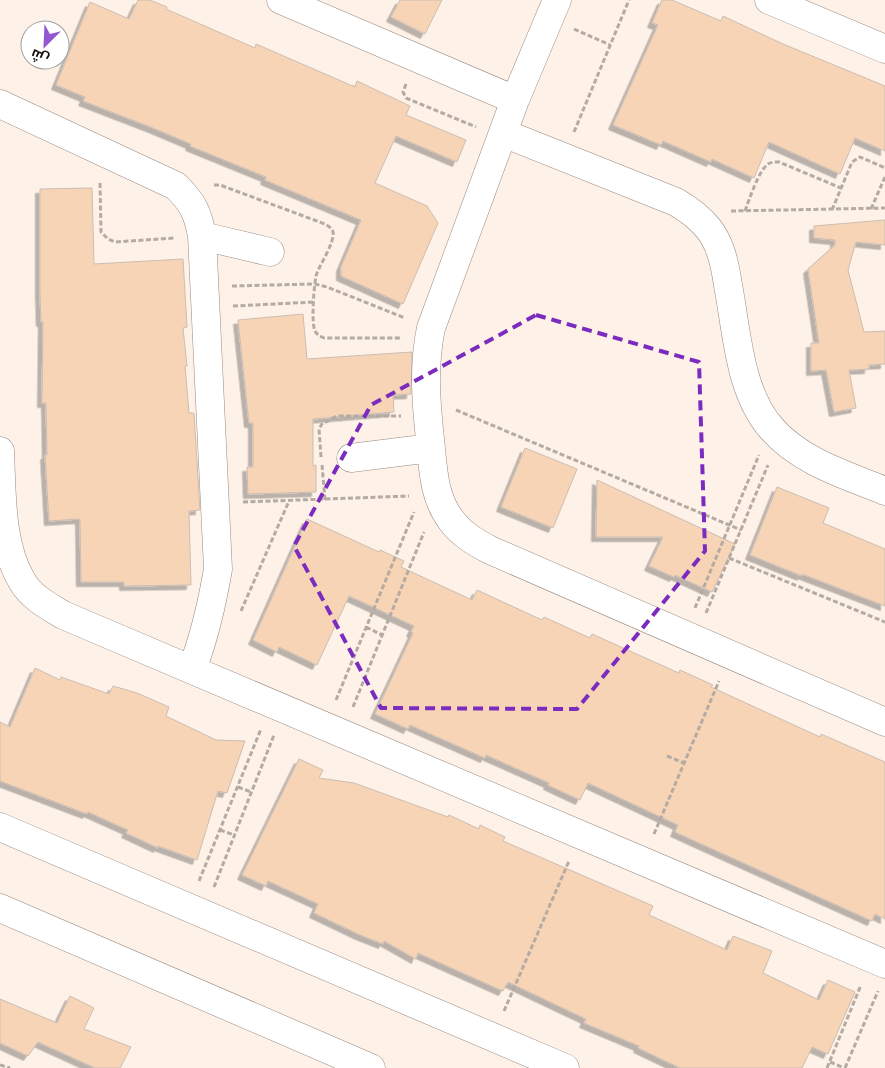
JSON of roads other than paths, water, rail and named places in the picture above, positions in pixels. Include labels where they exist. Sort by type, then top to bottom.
[{"type":"street","points":[[280,0],[515,100]]},
{"type":"street","points":[[769,0],[885,49]]},
{"type":"street","points":[[553,9],[515,100],[430,333],[425,378],[432,457],[430,497],[468,538],[490,550],[885,722]]},
{"type":"street","points":[[0,104],[176,186],[190,200],[199,217],[202,236],[218,569],[204,638],[192,669]]},
{"type":"street","points":[[501,138],[564,158],[676,202],[692,212],[709,229],[720,249],[748,386],[757,408],[775,432],[798,452],[885,492]]},
{"type":"street","points":[[202,236],[270,252]]},
{"type":"street","points":[[0,451],[5,529],[10,557],[22,583],[41,601],[63,615],[642,860],[880,968]]},
{"type":"street","points":[[351,458],[432,457]]},
{"type":"street","points":[[0,827],[565,1068]]},
{"type":"street","points":[[0,908],[371,1068]]}]
